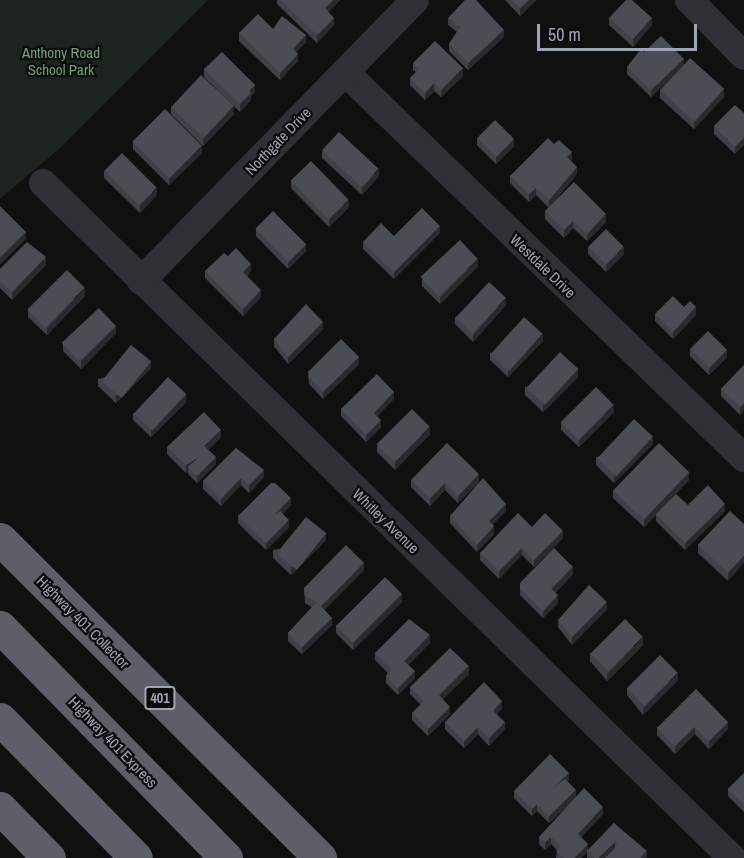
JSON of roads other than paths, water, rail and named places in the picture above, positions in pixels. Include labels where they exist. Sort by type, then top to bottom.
[{"type":"highway","name":"Highway 401 Collector","points":[[0,538],[320,858]]},
{"type":"highway","name":"Highway 401 Express","points":[[0,627],[226,858]]},
{"type":"highway","points":[[0,719],[136,858]]},
{"type":"highway","points":[[0,808],[49,858]]},
{"type":"street","name":"Northgate Drive","points":[[141,282],[415,0]]},
{"type":"street","points":[[689,0],[744,56]]},
{"type":"street","name":"Westdale Drive","points":[[345,72],[744,459]]},
{"type":"street","name":"Whitley Avenue","points":[[43,183],[141,282],[732,858]]},
{"type":"park label","name":"Anthony Road School Park","points":[[61,60]]}]
